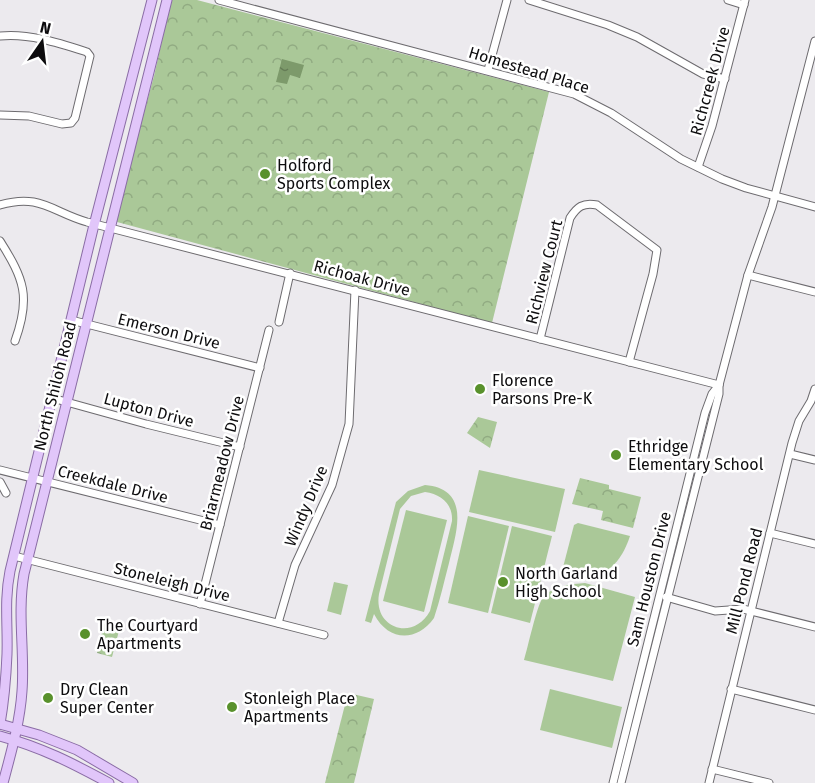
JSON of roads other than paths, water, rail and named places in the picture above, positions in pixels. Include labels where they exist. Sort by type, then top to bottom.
[{"type":"main road","name":"North Shiloh Road","points":[[0,724],[5,689],[7,590],[14,556],[152,0]]},
{"type":"main road","name":"North Shiloh Road","points":[[3,783],[14,740],[22,691],[21,594],[28,560],[167,0]]},
{"type":"main road","points":[[122,117],[137,121]]},
{"type":"main road","points":[[0,724],[77,750],[133,783]]},
{"type":"main road","points":[[0,736],[49,752],[105,781],[108,769]]},
{"type":"street","name":"Homestead Place","points":[[219,0],[574,94],[611,113],[698,168],[737,185],[815,207]]},
{"type":"street","points":[[488,70],[507,0]]},
{"type":"street","points":[[529,0],[608,25],[637,37],[703,74],[725,79]]},
{"type":"street","points":[[728,0],[745,2]]},
{"type":"street","name":"Richcreek Drive","points":[[698,168],[707,144],[745,2]]},
{"type":"street","points":[[0,36],[32,37],[87,52],[90,56],[75,118],[71,123],[62,124],[29,116],[0,115]]},
{"type":"street","name":"Sam Houston Drive","points":[[613,783],[635,729],[719,394],[719,385],[748,275],[774,197],[815,41]]},
{"type":"street","name":"Richoak Drive","points":[[0,205],[21,200],[48,204],[73,218],[719,385]]},
{"type":"street","name":"Richview Court","points":[[540,339],[570,219],[576,208],[585,203],[592,204],[657,250],[653,274],[629,362]]},
{"type":"street","points":[[0,241],[15,264],[23,286],[24,310],[15,341]]},
{"type":"street","points":[[279,322],[290,273]]},
{"type":"street","points":[[748,275],[815,292]]},
{"type":"street","name":"Windy Drive","points":[[278,623],[294,569],[332,485],[349,424],[355,290]]},
{"type":"street","name":"Emerson Drive","points":[[71,320],[260,368]]},
{"type":"street","name":"Briarmeadow Drive","points":[[201,604],[269,330]]},
{"type":"street","name":"Sam Houston Drive","points":[[621,783],[627,744],[627,727],[659,595],[705,412],[712,394],[719,385]]},
{"type":"street","name":"Mill Pond Road","points":[[709,783],[790,454],[799,421],[815,389]]},
{"type":"street","name":"Lupton Drive","points":[[52,398],[240,447]]},
{"type":"street","points":[[790,454],[815,460]]},
{"type":"street","name":"Creekdale Drive","points":[[0,470],[220,525]]},
{"type":"street","points":[[0,482],[6,493]]},
{"type":"street","points":[[770,533],[815,544]]},
{"type":"street","name":"Stoneleigh Drive","points":[[14,556],[324,635]]},
{"type":"street","points":[[659,595],[715,610],[733,608],[815,627]]},
{"type":"street","points":[[731,689],[815,710]]},
{"type":"street","points":[[627,727],[635,729]]},
{"type":"street","points":[[712,769],[769,783]]},
{"type":"water","points":[[282,59],[304,65],[300,78],[290,75],[287,84],[276,82]]},
{"type":"place","name":"Holford Sports Complex","points":[[265,174]]},
{"type":"place","name":"Florence Parsons Pre-K","points":[[480,389]]},
{"type":"place","name":"Ethridge Elementary School","points":[[616,455]]},
{"type":"place","name":"North Garland High School","points":[[503,582]]},
{"type":"place","name":"The Courtyard Apartments","points":[[85,634]]},
{"type":"place","name":"Dry Clean Super Center","points":[[48,698]]},
{"type":"place","name":"Stonleigh Place Apartments","points":[[232,707]]}]
